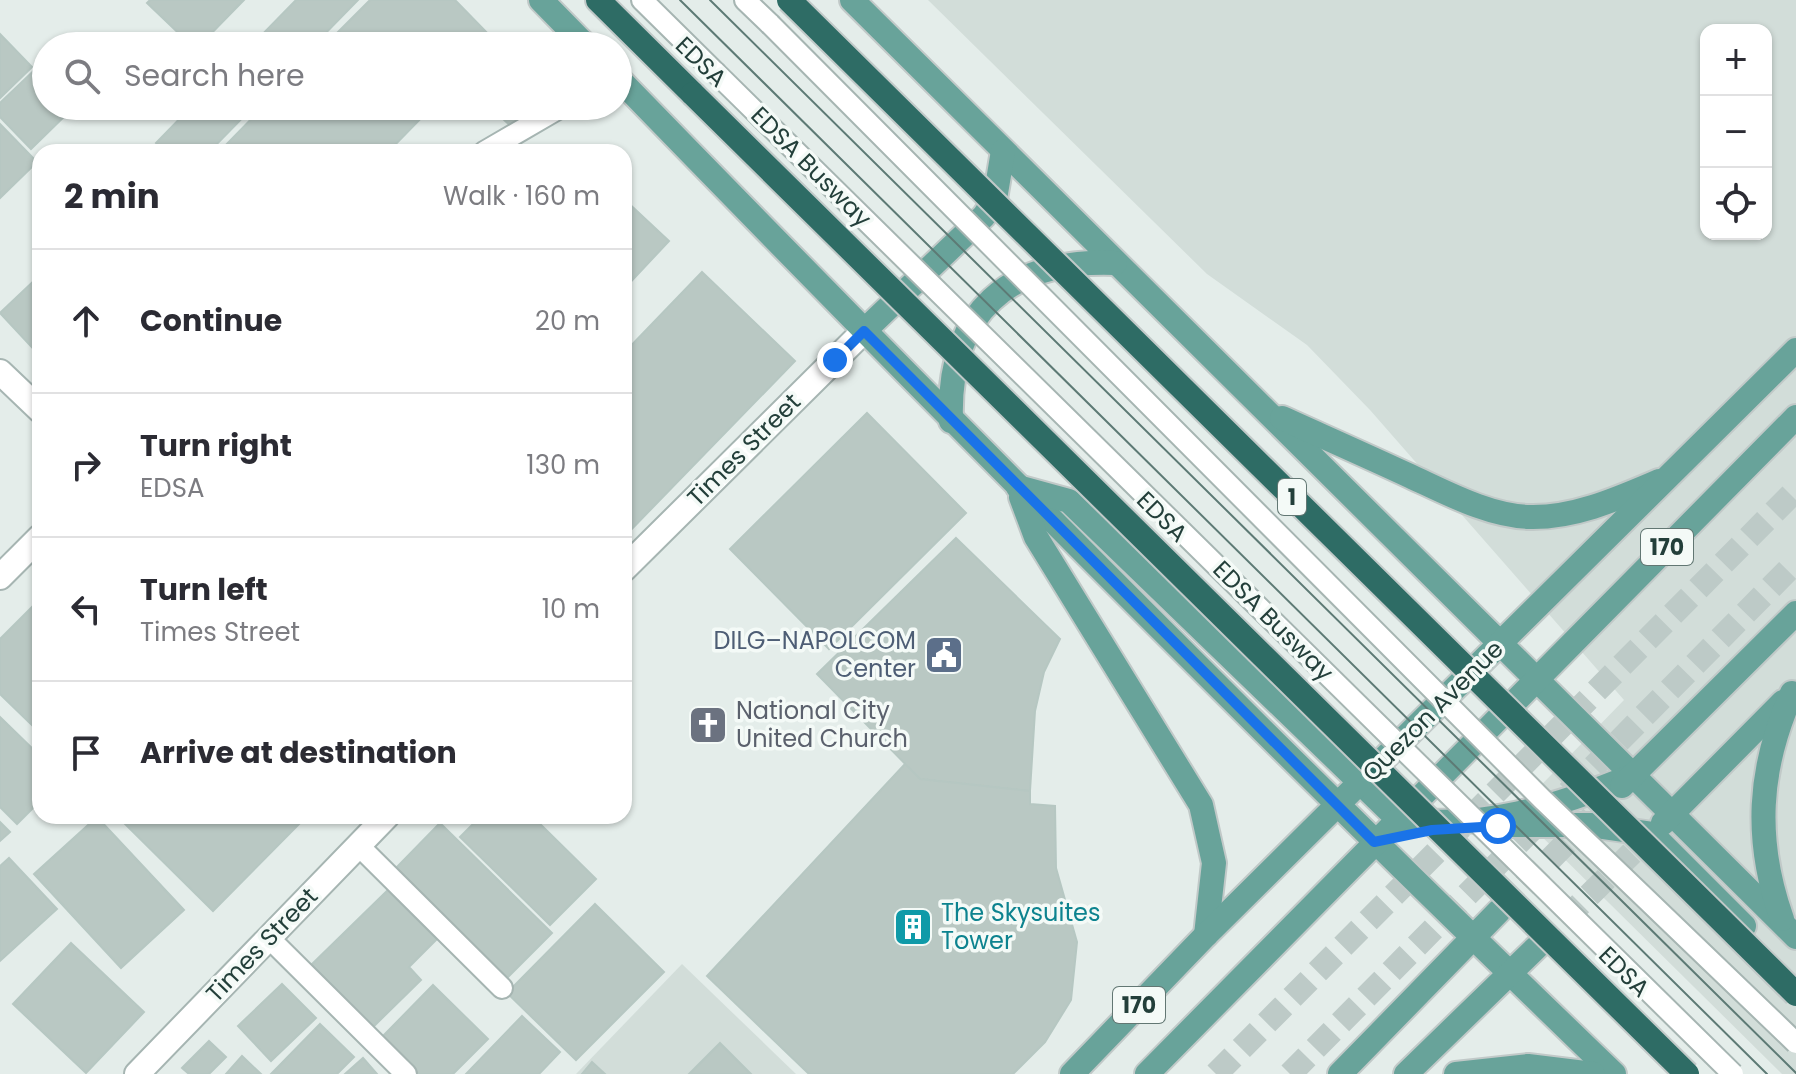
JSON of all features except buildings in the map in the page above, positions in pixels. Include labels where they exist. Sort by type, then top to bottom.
[{"type":"highway","name":"EDSA","points":[[598,0],[630,32]]},
{"type":"highway","name":"1","points":[[789,0],[1796,994]]},
{"type":"highway","name":"EDSA","points":[[632,34],[1687,1074]]},
{"type":"main road","points":[[541,0],[572,32]]},
{"type":"main road","name":"1","points":[[852,0],[1790,931]]},
{"type":"main road","points":[[632,92],[1017,487],[1374,842],[1614,1074]]},
{"type":"main road","points":[[864,331],[984,216],[1000,185],[1003,151]]},
{"type":"main road","points":[[951,421],[954,364],[964,337],[1000,292],[1024,277],[1051,266],[1079,261],[1115,263]]},
{"type":"main road","name":"Quezon Avenue","points":[[1072,1074],[1206,935],[1796,350]]},
{"type":"main road","points":[[1267,411],[1454,496],[1516,516],[1553,516],[1594,506],[1672,475]]},
{"type":"main road","name":"Quezon Avenue","points":[[1147,1074],[1796,417]]},
{"type":"main road","points":[[1017,487],[1069,501],[1397,818],[1449,822],[1511,815],[1587,794],[1634,775]]},
{"type":"main road","points":[[1017,487],[1036,537],[1201,805],[1214,863],[1206,935]]},
{"type":"main road","points":[[1600,809],[1796,613]]},
{"type":"main road","points":[[1644,841],[1794,691]]},
{"type":"main road","points":[[1790,931],[1769,876],[1762,813],[1772,741],[1794,691]]},
{"type":"main road","points":[[1374,842],[1432,830],[1482,826],[1590,825],[1644,841],[1796,978]]},
{"type":"main road","points":[[1340,1074],[1499,911]]},
{"type":"main road","points":[[1406,1074],[1538,946]]},
{"type":"main road","points":[[1456,1074],[1528,1066],[1593,1074]]},
{"type":"street","name":"Times Street","points":[[632,561],[864,331]]},
{"type":"street","points":[[0,372],[32,402]]},
{"type":"street","points":[[0,577],[32,545]]},
{"type":"street","name":"Times Street","points":[[137,1074],[379,824]]},
{"type":"lane","name":"EDSA Busway","points":[[642,0],[1733,1074]]},
{"type":"lane","points":[[745,0],[1542,799],[1796,1043]]},
{"type":"lane","points":[[498,144],[539,120]]},
{"type":"lane","points":[[358,845],[502,988]]},
{"type":"lane","points":[[269,938],[406,1074]]},
{"type":"shaded area","points":[[928,0],[1796,0],[1796,1074],[1782,1074],[1516,811],[1624,700],[1370,410],[1307,345],[1207,274]]},
{"type":"shaded area","points":[[682,964],[796,1074],[576,1074]]},
{"type":"tunnel","points":[[1216,1074],[1796,490]]},
{"type":"tunnel","points":[[1290,1074],[1796,562]]},
{"type":"tunnel","points":[[1499,911],[1593,816]]},
{"type":"tunnel","points":[[1538,946],[1637,848]]},
{"type":"tram line","points":[[680,0],[1767,1074]]},
{"type":"tram line","points":[[710,0],[1796,1073]]},
{"type":"place","name":"DILG–NAPOLCOM Center","points":[[944,655]]},
{"type":"place","name":"National City United Church","points":[[708,725]]},
{"type":"place","name":"The Skysuites Tower","points":[[913,927]]},
{"type":"route","points":[[835,360],[864,331],[1374,842],[1432,830],[1498,826]]}]
